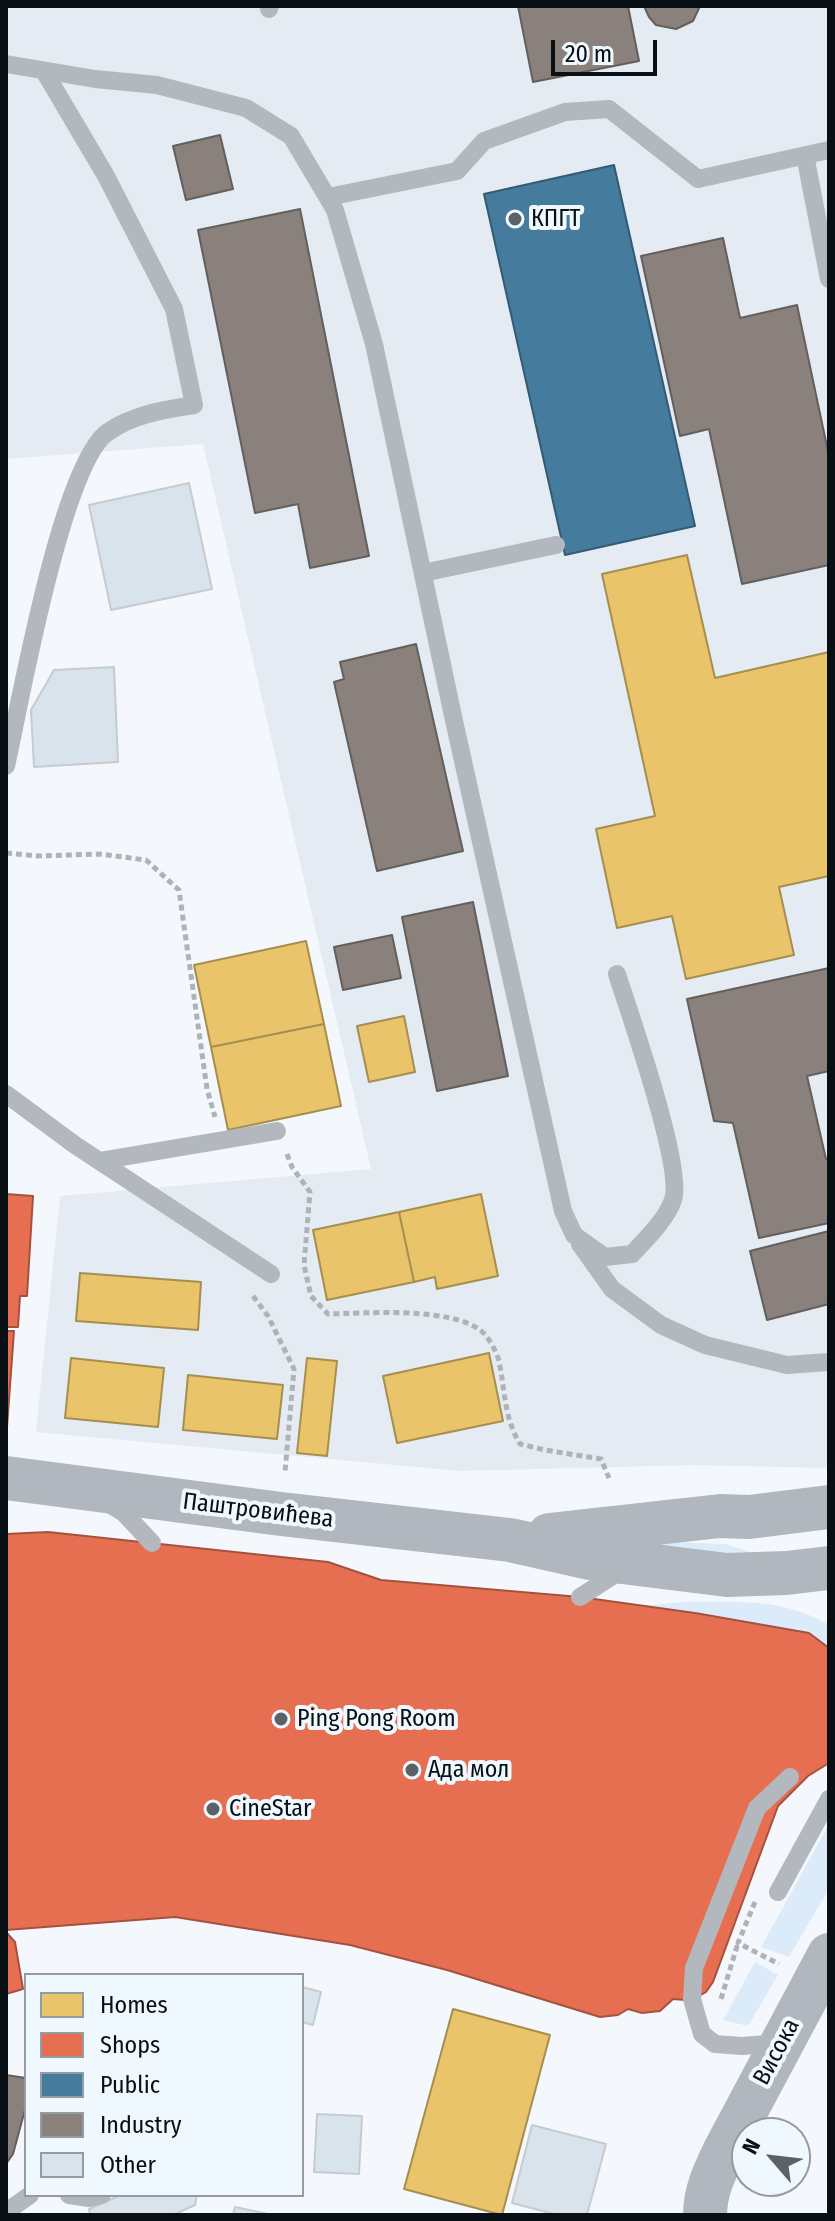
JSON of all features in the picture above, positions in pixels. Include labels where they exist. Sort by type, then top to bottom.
[{"type":"main road","name":"Паштровићева","points":[[6,1478],[510,1540],[630,1564],[727,1575],[829,1568]]},
{"type":"main road","name":"Паштровићева","points":[[510,1540],[829,1507]]},
{"type":"main road","points":[[749,1517],[829,1553]]},
{"type":"main road","name":"Висока","points":[[725,2150],[829,1955]]},
{"type":"main road","points":[[676,2215],[725,2150]]},
{"type":"main road","points":[[705,2215],[705,2202],[712,2179],[725,2150]]},
{"type":"lane","points":[[6,64],[157,85],[246,108],[291,136],[335,210],[374,344],[563,1211],[574,1235],[612,1289],[661,1325],[705,1345],[787,1365],[829,1362]]},
{"type":"lane","points":[[6,766],[36,627],[66,511],[90,452],[107,433],[145,414],[194,405],[174,309],[106,176],[44,71]]},
{"type":"lane","points":[[328,197],[457,171],[484,141],[565,112],[609,109],[698,179],[829,150]]},
{"type":"lane","points":[[805,155],[829,279]]},
{"type":"lane","points":[[423,573],[556,545]]},
{"type":"lane","points":[[574,1235],[605,1257],[632,1254],[654,1230],[673,1199],[673,1160],[617,974]]},
{"type":"lane","points":[[6,1094],[99,1161],[271,1274]]},
{"type":"lane","points":[[99,1161],[277,1131]]},
{"type":"lane","points":[[73,1488],[106,1501],[124,1513],[152,1543]]},
{"type":"lane","points":[[580,1597],[630,1564]]},
{"type":"lane","points":[[782,2043],[742,2046],[715,2044],[702,2034],[692,1999],[694,1968],[757,1808],[790,1777]]},
{"type":"lane","points":[[778,1892],[829,1799]]},
{"type":"lane","points":[[6,2212],[27,2197]]},
{"type":"path","points":[[6,853],[38,856],[100,854],[146,860],[179,890],[207,1089],[219,1132]]},
{"type":"path","points":[[277,1131],[292,1167],[310,1192],[304,1265],[311,1296],[328,1314],[447,1317],[482,1330],[498,1357],[509,1426],[520,1444],[601,1459],[609,1478]]},
{"type":"path","points":[[246,1286],[268,1316],[294,1369],[285,1472]]},
{"type":"path","points":[[717,2011],[738,1943]]},
{"type":"shaded area","points":[[6,6],[829,6],[829,1468],[693,1465],[460,1471],[36,1432],[60,1196],[371,1169],[203,444],[6,459]]},
{"type":"shaded area","points":[[620,1540],[725,1544],[763,1556],[720,1559]]},
{"type":"shaded area","points":[[684,1602],[758,1603],[794,1610],[829,1625],[829,1648],[809,1633],[643,1606]]},
{"type":"shaded area","points":[[829,1824],[829,1889],[789,1957],[761,1947]]},
{"type":"shaded area","points":[[755,1962],[778,1975],[748,2026],[723,2020]]},
{"type":"building: Homes","points":[[687,555],[715,678],[829,652],[829,876],[779,887],[794,955],[686,979],[672,916],[617,928],[596,829],[655,816],[602,574]]},
{"type":"building: Homes","points":[[306,941],[324,1024],[211,1047],[194,965]]},
{"type":"building: Homes","points":[[404,1016],[415,1072],[369,1082],[357,1026]]},
{"type":"building: Homes","points":[[324,1024],[341,1106],[228,1130],[211,1047]]},
{"type":"building: Homes","points":[[481,1194],[498,1276],[437,1289],[435,1277],[414,1282],[399,1212]]},
{"type":"building: Homes","points":[[399,1212],[414,1282],[327,1300],[313,1230]]},
{"type":"building: Homes","points":[[80,1273],[201,1282],[198,1330],[76,1321]]},
{"type":"building: Homes","points":[[489,1353],[503,1421],[397,1443],[383,1376]]},
{"type":"building: Homes","points":[[71,1358],[164,1368],[158,1427],[65,1418]]},
{"type":"building: Homes","points":[[307,1358],[337,1361],[327,1456],[297,1453]]},
{"type":"building: Homes","points":[[188,1375],[283,1385],[277,1439],[183,1430]]},
{"type":"building: Homes","points":[[453,2009],[550,2035],[502,2215],[404,2189]]},
{"type":"building: Shops","points":[[6,1194],[33,1196],[27,1296],[20,1296],[18,1327],[6,1327]]},
{"type":"building: Shops","points":[[6,1331],[14,1331],[7,1427],[6,1427]]},
{"type":"building: Shops","name":"Ада мол","points":[[48,1532],[328,1562],[381,1580],[580,1597],[809,1633],[829,1648],[829,1763],[808,1776],[778,1806],[713,1982],[706,1992],[697,1997],[673,1999],[660,2011],[642,2013],[628,2009],[618,2015],[600,2017],[447,1970],[350,1945],[175,1917],[6,1930],[6,1534]]},
{"type":"building: Shops","points":[[6,1932],[15,1942],[23,1989],[6,1994]]},
{"type":"building: Public","points":[[614,165],[695,526],[565,555],[484,194]]},
{"type":"building: Industry","points":[[518,6],[628,6],[639,61],[533,82]]},
{"type":"building: Industry","points":[[644,6],[700,6],[693,21],[676,29],[656,25]]},
{"type":"building: Industry","points":[[220,135],[233,189],[186,200],[173,146]]},
{"type":"building: Industry","points":[[300,209],[369,556],[310,568],[298,504],[255,513],[198,230]]},
{"type":"building: Industry","points":[[723,238],[740,318],[797,305],[829,456],[829,565],[742,584],[709,429],[680,436],[641,256]]},
{"type":"building: Industry","points":[[416,644],[463,851],[377,871],[334,682],[344,679],[340,662]]},
{"type":"building: Industry","points":[[473,902],[508,1076],[437,1091],[402,917]]},
{"type":"building: Industry","points":[[392,935],[401,978],[343,990],[334,947]]},
{"type":"building: Industry","points":[[829,968],[829,1071],[807,1076],[826,1159],[829,1159],[829,1223],[759,1238],[733,1123],[714,1121],[687,999]]},
{"type":"building: Industry","points":[[829,1231],[829,1304],[767,1320],[750,1251]]},
{"type":"building: Industry","points":[[6,2075],[24,2078],[24,2113],[13,2154],[6,2164]]},
{"type":"building: Other","points":[[189,483],[212,589],[111,610],[89,505]]},
{"type":"building: Other","points":[[114,667],[118,762],[34,767],[31,710],[54,670]]},
{"type":"building: Other","points":[[304,1988],[321,1992],[313,2025],[304,2023]]},
{"type":"building: Other","points":[[317,2114],[362,2116],[359,2174],[314,2172]]},
{"type":"building: Other","points":[[532,2125],[606,2144],[587,2215],[558,2215],[512,2203]]},
{"type":"building: Other","points":[[116,2197],[197,2197],[195,2205],[173,2215],[90,2215],[89,2209]]},
{"type":"building: Other","points":[[235,2207],[273,2215],[233,2215]]},
{"type":"place","name":"КПГТ","points":[[515,219]]},
{"type":"place","name":"Ping Pong Room","points":[[281,1719]]},
{"type":"place","name":"Ада мол","points":[[412,1770]]},
{"type":"place","name":"CineStar","points":[[213,1809]]}]
